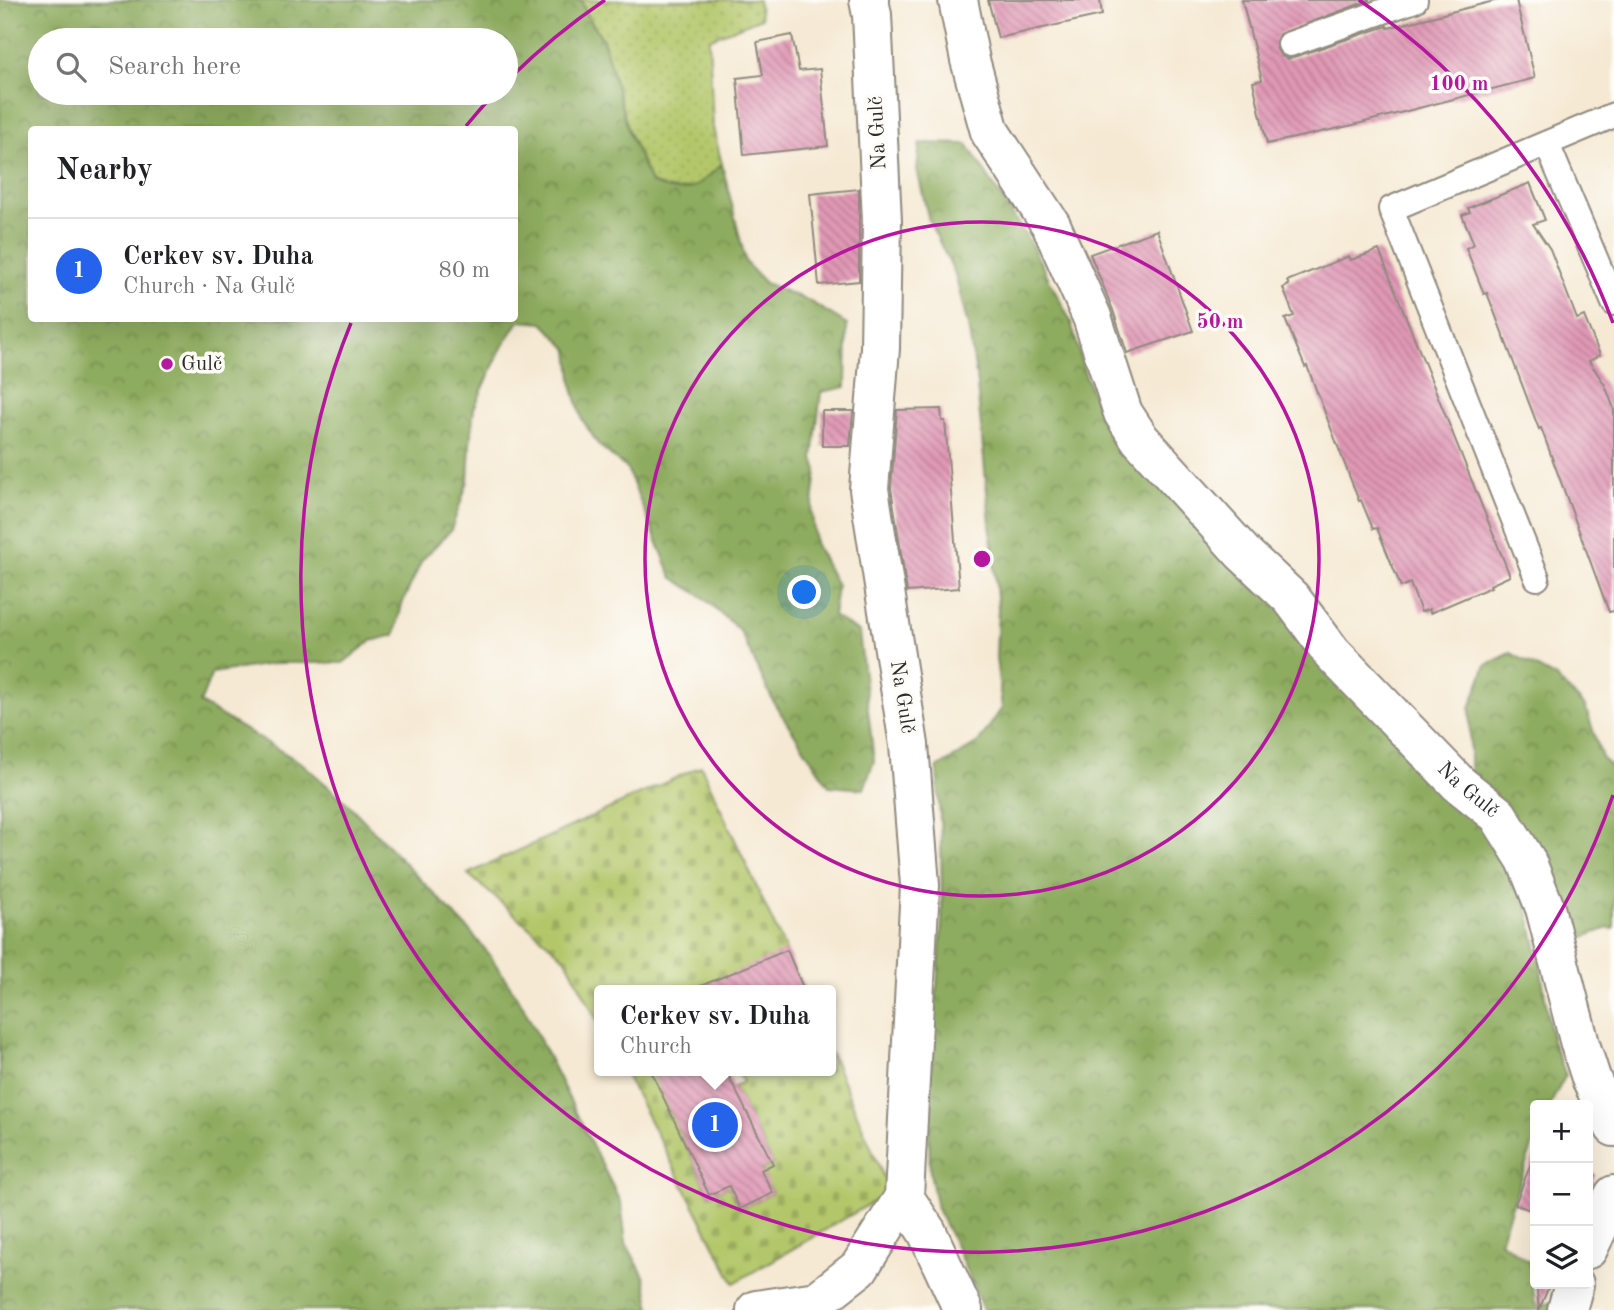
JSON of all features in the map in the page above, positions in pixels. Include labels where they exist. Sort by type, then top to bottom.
[{"type":"street","name":"Na Gulč","points":[[756,1310],[817,1301],[859,1268],[904,1197],[920,885],[909,745],[869,489],[880,348],[882,221],[872,15],[869,0]]},
{"type":"street","name":"Na Gulč","points":[[958,0],[970,60],[990,132],[1051,225],[1093,317],[1123,413],[1140,439],[1243,553],[1291,598],[1341,663],[1459,784],[1499,816],[1526,860],[1545,908],[1580,1044],[1592,1081],[1614,1127]]},
{"type":"street","points":[[1593,1239],[1614,1195]]},
{"type":"street","points":[[904,1197],[926,1232],[963,1310]]},
{"type":"street","points":[[1567,1310],[1573,1289]]},
{"type":"lane","points":[[1290,44],[1415,0]]},
{"type":"lane","points":[[1537,578],[1391,209],[1614,116]]},
{"type":"lane","points":[[1547,144],[1614,303]]},
{"type":"green space","points":[[0,0],[581,0],[603,40],[629,133],[651,183],[674,190],[690,188],[722,164],[746,263],[765,283],[809,301],[847,324],[846,387],[821,392],[813,458],[817,470],[812,512],[815,543],[837,586],[833,616],[859,632],[874,761],[864,789],[829,786],[774,703],[740,631],[704,598],[672,577],[627,469],[598,444],[582,419],[573,388],[569,350],[543,323],[519,321],[500,351],[474,408],[468,481],[451,530],[422,560],[402,604],[395,635],[371,641],[343,663],[278,663],[212,673],[200,703],[303,764],[349,805],[489,954],[523,1006],[621,1203],[626,1243],[645,1278],[651,1310],[0,1310]]},
{"type":"green space","points":[[581,0],[758,0],[761,18],[709,39],[713,128],[722,164],[697,187],[672,191],[651,183],[629,133],[603,40]]},
{"type":"green space","points":[[920,143],[967,144],[1031,244],[1071,322],[1085,374],[1102,417],[1120,446],[1193,512],[1491,823],[1518,865],[1540,964],[1552,1041],[1566,1075],[1553,1100],[1530,1100],[1530,1153],[1500,1241],[1530,1262],[1530,1289],[1533,1289],[1535,1305],[1551,1303],[1552,1310],[983,1310],[937,1209],[930,1173],[928,1100],[942,921],[937,768],[978,743],[1002,708],[996,658],[998,608],[976,375],[968,326],[955,274],[929,221],[917,169]]},
{"type":"green space","points":[[1511,653],[1556,678],[1585,706],[1602,758],[1614,769],[1614,929],[1608,928],[1578,939],[1470,771],[1470,708],[1486,665]]},
{"type":"green space","points":[[701,766],[802,985],[594,985],[594,1014],[566,959],[468,874]]},
{"type":"green space","points":[[836,1065],[890,1192],[734,1283],[627,1076],[654,1076],[709,1195],[729,1186],[740,1209],[772,1193],[761,1170],[773,1164],[734,1087],[743,1082],[740,1076],[836,1076]]},
{"type":"building","points":[[988,0],[1100,0],[1102,15],[998,38]]},
{"type":"building","points":[[1242,0],[1370,0],[1279,34],[1276,48],[1281,56],[1288,59],[1387,26],[1388,28],[1498,0],[1516,0],[1535,78],[1353,125],[1267,144],[1253,82],[1262,80]]},
{"type":"building","points":[[792,35],[799,71],[820,69],[828,146],[744,155],[737,78],[763,75],[757,42]]},
{"type":"building","points":[[1530,183],[1545,220],[1533,224],[1550,249],[1577,319],[1584,316],[1600,355],[1589,361],[1605,385],[1614,409],[1614,611],[1609,612],[1541,428],[1539,429],[1487,293],[1484,294],[1466,248],[1474,244],[1462,215],[1470,212],[1468,208]]},
{"type":"building","points":[[859,189],[859,281],[819,285],[810,194]]},
{"type":"building","points":[[1157,230],[1193,331],[1127,353],[1090,254]]},
{"type":"building","points":[[1379,250],[1510,576],[1430,613],[1429,609],[1421,612],[1410,583],[1401,587],[1377,528],[1373,529],[1361,500],[1359,501],[1307,366],[1305,367],[1285,319],[1294,316],[1283,288],[1289,285],[1287,281],[1349,256],[1351,260]]},
{"type":"building","points":[[941,409],[942,421],[945,421],[959,588],[907,592],[891,488],[897,410]]},
{"type":"building","points":[[822,411],[853,411],[850,446],[822,446]]},
{"type":"building","points":[[787,950],[802,985],[703,985]]},
{"type":"building","points":[[653,1076],[729,1076],[773,1164],[761,1170],[773,1193],[740,1209],[729,1186],[709,1195]]},
{"type":"building","points":[[1530,1166],[1530,1210],[1515,1204]]},
{"type":"building","points":[[1537,1289],[1548,1289],[1539,1310]]},
{"type":"place","name":"Gulč","points":[[167,364]]},
{"type":"place","name":"Cerkev sv. Duha","points":[[715,1125]]}]
